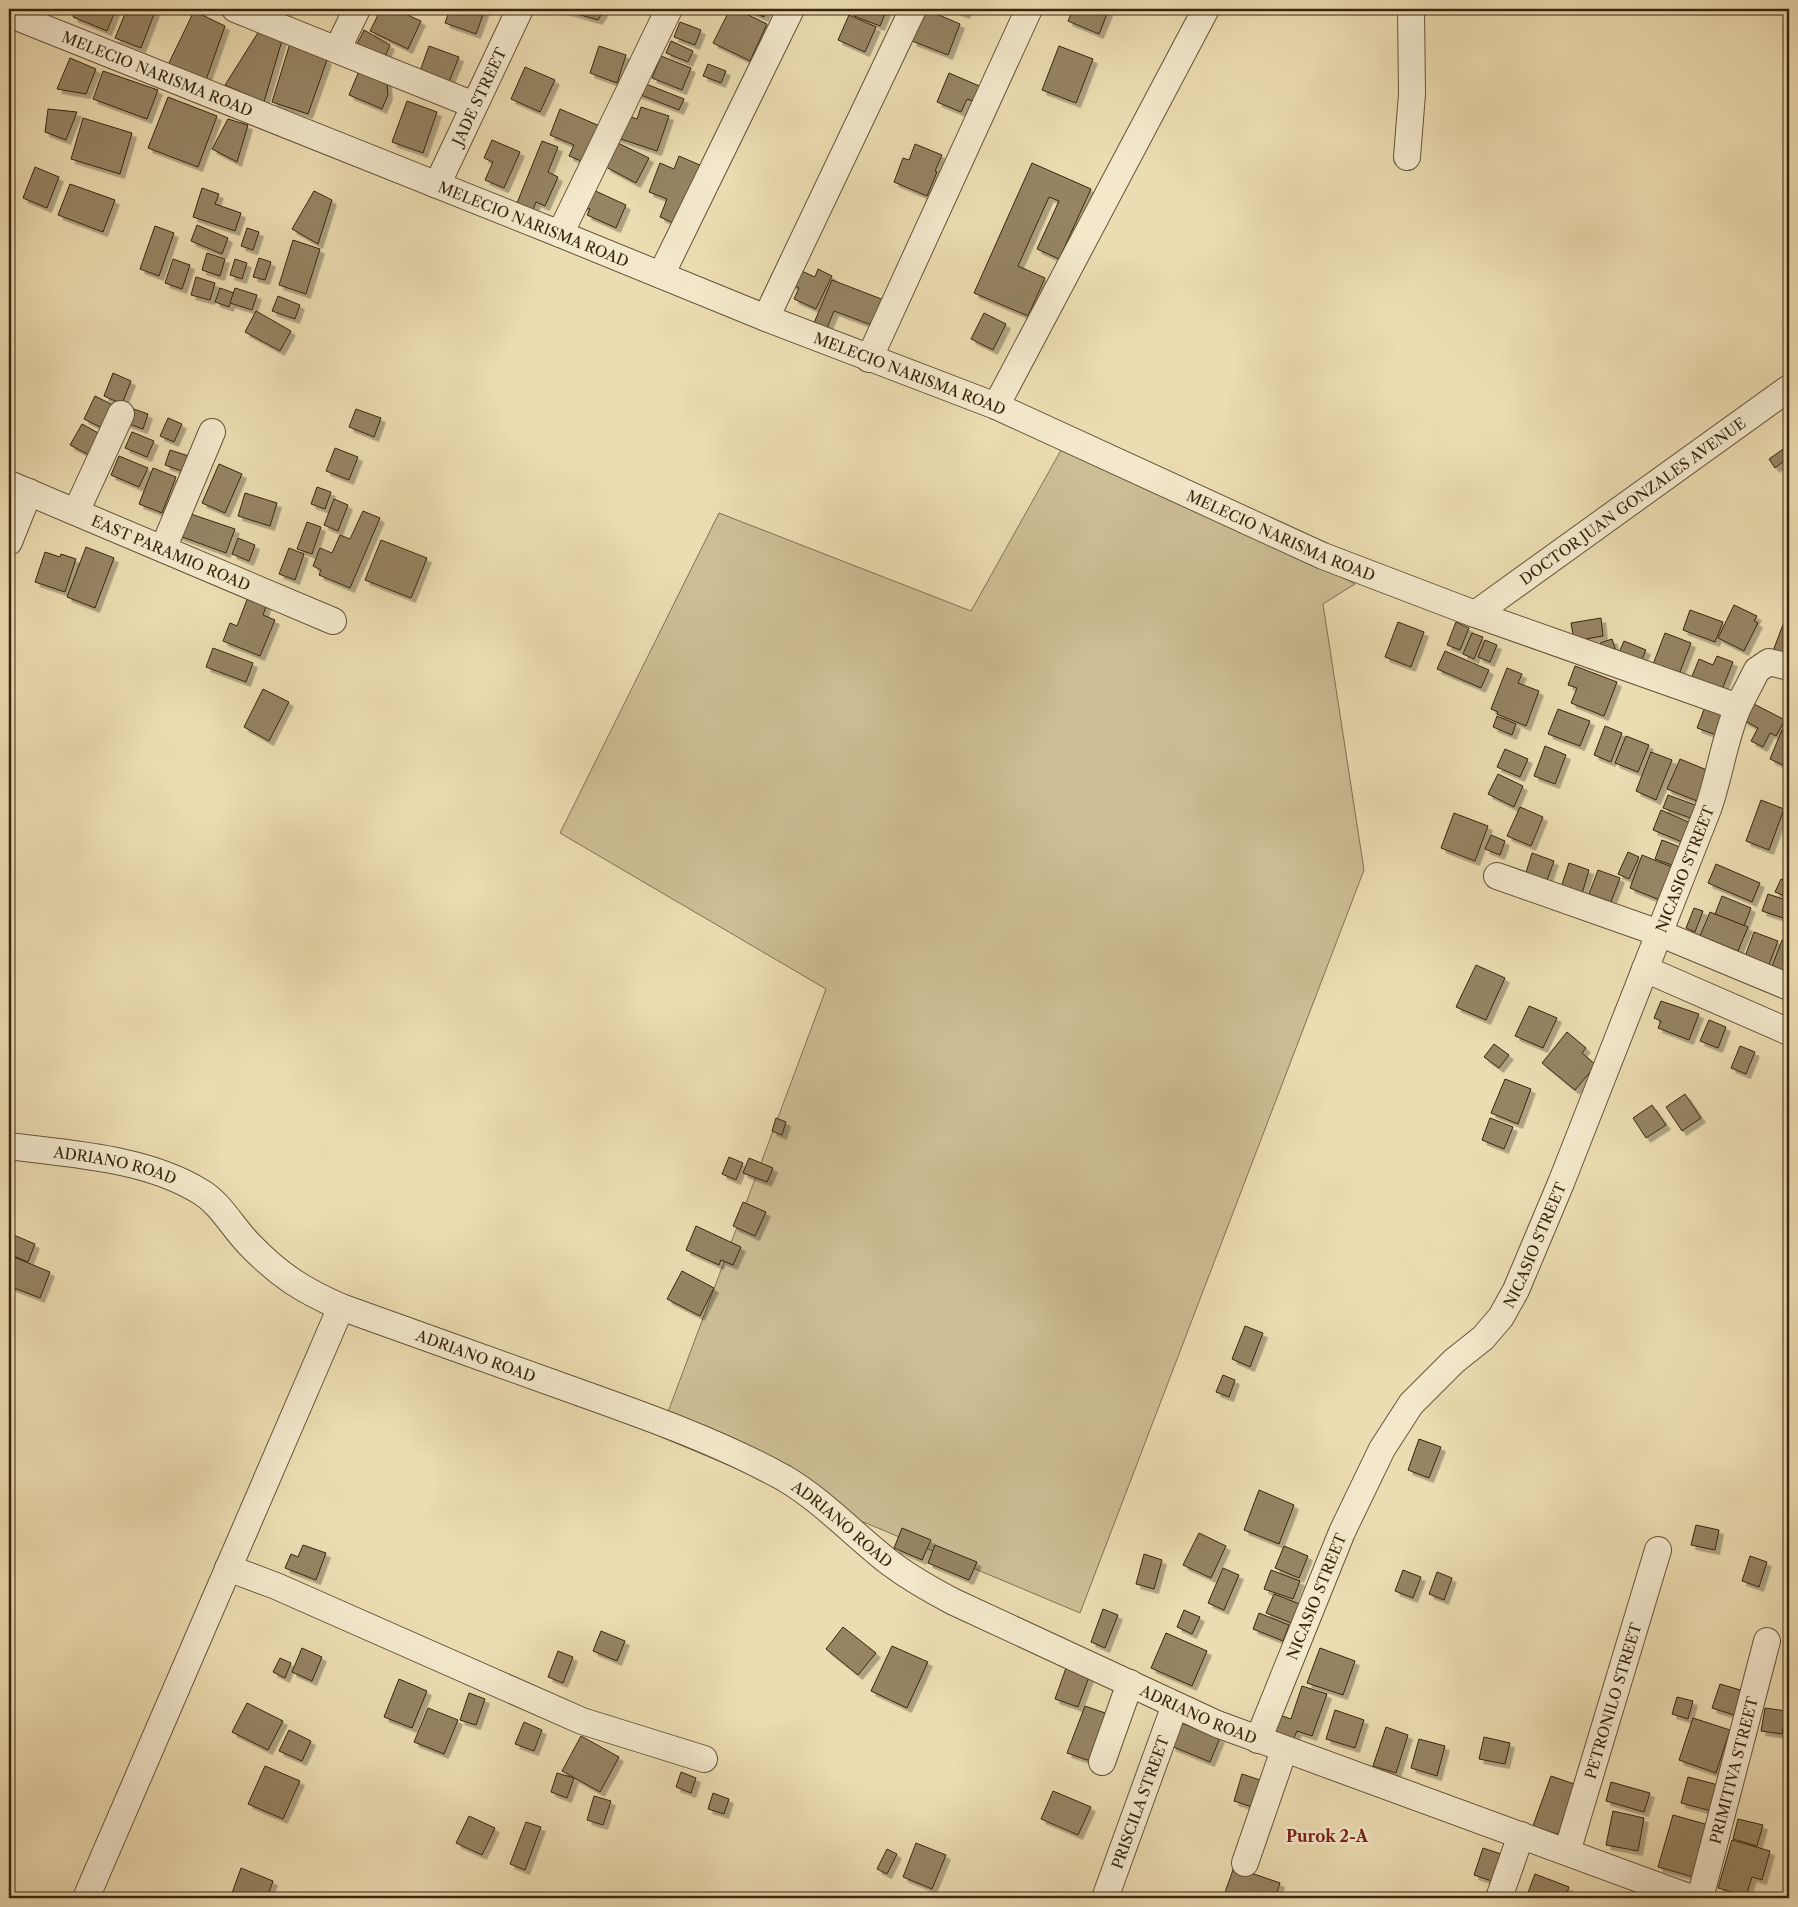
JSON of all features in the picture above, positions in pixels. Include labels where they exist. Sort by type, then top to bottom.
[{"type":"street","points":[[235,9],[474,105]]},
{"type":"street","points":[[337,50],[357,9]]},
{"type":"street","name":"JADE STREET","points":[[437,185],[520,9]]},
{"type":"street","points":[[560,234],[669,9]]},
{"type":"street","points":[[661,275],[791,9]]},
{"type":"street","points":[[766,318],[913,9]]},
{"type":"street","points":[[869,359],[1029,9]]},
{"type":"street","points":[[996,406],[1206,9]]},
{"type":"street","points":[[1407,157],[1412,94],[1412,9]]},
{"type":"street","name":"MELECIO NARISMA ROAD","points":[[9,14],[869,359],[996,406],[1322,556],[1475,614],[1738,707]]},
{"type":"street","name":"DOCTOR JUAN GONZALES AVENUE","points":[[1475,614],[1789,388]]},
{"type":"street","points":[[76,512],[121,414]]},
{"type":"street","points":[[164,550],[212,432]]},
{"type":"street","points":[[9,542],[19,488]]},
{"type":"street","name":"EAST PARAMIO ROAD","points":[[19,488],[333,621]]},
{"type":"street","points":[[1738,707],[1757,670],[1761,666],[1769,662],[1789,668]]},
{"type":"street","name":"NICASIO STREET","points":[[1258,1740],[1342,1532],[1382,1449],[1412,1404],[1454,1361],[1483,1338],[1501,1317],[1516,1290],[1561,1182],[1711,800],[1729,727],[1738,707]]},
{"type":"street","points":[[1497,876],[1659,933],[1789,987]]},
{"type":"street","points":[[1645,969],[1789,1032]]},
{"type":"street","name":"ADRIANO ROAD","points":[[9,1146],[78,1155],[150,1169],[178,1180],[202,1192],[217,1206],[249,1245],[288,1280],[313,1295],[341,1307],[610,1404],[689,1434],[748,1460],[785,1479],[813,1498],[889,1562],[920,1584],[954,1602],[1216,1724],[1691,1898]]},
{"type":"street","points":[[86,1898],[341,1307]]},
{"type":"street","name":"PETRONILO STREET","points":[[1567,1852],[1658,1550]]},
{"type":"street","points":[[228,1568],[285,1590],[582,1721],[704,1759]]},
{"type":"street","name":"PRIMITIVA STREET","points":[[1700,1898],[1767,1641]]},
{"type":"street","points":[[1102,1762],[1130,1683]]},
{"type":"street","name":"PRISCILA STREET","points":[[1105,1898],[1175,1706]]},
{"type":"street","points":[[1244,1863],[1284,1750]]},
{"type":"street","points":[[1499,1898],[1521,1835]]},
{"type":"shaded area","points":[[1070,434],[1355,584],[1323,604],[1364,870],[1080,1613],[659,1436],[826,989],[560,833],[719,513],[971,611]]},
{"type":"building","points":[[78,9],[116,9],[107,31],[73,17]]},
{"type":"building","points":[[127,9],[156,9],[141,48],[115,38]]},
{"type":"building","points":[[381,9],[394,9],[421,21],[408,49],[370,31]]},
{"type":"building","points":[[450,9],[485,9],[476,34],[445,23]]},
{"type":"building","points":[[560,9],[605,9],[598,20]]},
{"type":"building","points":[[730,9],[736,9],[767,24],[750,61],[713,43]]},
{"type":"building","points":[[750,9],[767,9],[764,17],[749,11]]},
{"type":"building","points":[[857,9],[887,9],[880,26],[854,16]]},
{"type":"building","points":[[925,9],[960,24],[948,55],[912,41]]},
{"type":"building","points":[[952,9],[967,9],[965,14]]},
{"type":"building","points":[[1073,9],[1109,9],[1099,34],[1068,21]]},
{"type":"building","points":[[194,11],[225,26],[206,80],[167,67]]},
{"type":"building","points":[[849,15],[876,27],[865,52],[838,40]]},
{"type":"building","points":[[680,22],[701,30],[695,45],[674,37]]},
{"type":"building","points":[[364,30],[390,45],[384,59],[356,46]]},
{"type":"building","points":[[259,31],[283,37],[264,102],[225,85]]},
{"type":"building","points":[[291,40],[327,60],[308,114],[272,102]]},
{"type":"building","points":[[671,41],[693,51],[688,62],[666,53]]},
{"type":"building","points":[[429,46],[459,57],[449,82],[420,71]]},
{"type":"building","points":[[599,46],[626,55],[617,83],[590,73]]},
{"type":"building","points":[[1059,46],[1093,59],[1076,103],[1042,90]]},
{"type":"building","points":[[661,56],[691,68],[682,90],[652,78]]},
{"type":"building","points":[[70,58],[96,69],[86,94],[57,89]]},
{"type":"building","points":[[708,64],[726,71],[721,83],[703,76]]},
{"type":"building","points":[[525,67],[555,80],[540,112],[511,99]]},
{"type":"building","points":[[103,71],[158,90],[147,119],[93,99]]},
{"type":"building","points":[[359,71],[387,82],[388,95],[382,109],[349,95]]},
{"type":"building","points":[[949,73],[984,88],[978,103],[967,99],[961,112],[937,102]]},
{"type":"building","points":[[641,82],[684,99],[679,110],[636,93]]},
{"type":"building","points":[[168,97],[217,116],[198,167],[148,148]]},
{"type":"building","points":[[407,101],[437,112],[423,153],[392,142]]},
{"type":"building","points":[[641,107],[669,116],[657,151],[615,137],[623,114],[637,119]]},
{"type":"building","points":[[48,109],[77,112],[66,140],[45,132]]},
{"type":"building","points":[[560,109],[602,127],[586,163],[569,156],[574,145],[550,135]]},
{"type":"building","points":[[83,118],[132,133],[120,174],[71,159]]},
{"type":"building","points":[[228,119],[248,125],[237,162],[212,149]]},
{"type":"building","points":[[492,140],[520,152],[504,188],[485,180],[493,162],[484,158]]},
{"type":"building","points":[[542,141],[558,147],[548,172],[558,177],[545,206],[536,202],[533,210],[517,203]]},
{"type":"building","points":[[618,143],[649,158],[636,183],[606,167]]},
{"type":"building","points":[[915,144],[942,155],[927,196],[894,182],[903,158],[909,160]]},
{"type":"building","points":[[679,156],[702,166],[678,225],[660,217],[667,199],[649,192],[660,163],[674,169]]},
{"type":"building","points":[[1032,163],[1091,189],[1059,259],[1037,249],[1059,201],[1049,197],[1018,266],[1045,278],[1028,316],[974,293]]},
{"type":"building","points":[[35,167],[59,177],[47,208],[23,198]]},
{"type":"building","points":[[70,184],[115,200],[103,232],[58,215]]},
{"type":"building","points":[[202,188],[219,194],[215,204],[241,213],[235,231],[193,217]]},
{"type":"building","points":[[589,188],[626,205],[616,228],[587,215],[590,209],[582,206]]},
{"type":"building","points":[[314,191],[332,200],[318,244],[292,229]]},
{"type":"building","points":[[197,225],[228,238],[222,254],[191,241]]},
{"type":"building","points":[[155,226],[174,233],[159,276],[140,269]]},
{"type":"building","points":[[247,228],[259,232],[253,250],[241,246]]},
{"type":"building","points":[[293,240],[320,249],[306,294],[279,285]]},
{"type":"building","points":[[207,253],[225,259],[220,276],[202,270]]},
{"type":"building","points":[[259,258],[271,262],[265,280],[253,277]]},
{"type":"building","points":[[173,259],[190,265],[182,289],[165,283]]},
{"type":"building","points":[[235,259],[247,263],[242,279],[230,275]]},
{"type":"building","points":[[795,268],[815,277],[818,269],[832,276],[816,309],[794,299],[799,288],[789,283]]},
{"type":"building","points":[[196,277],[215,283],[210,300],[191,295]]},
{"type":"building","points":[[832,280],[884,300],[874,326],[834,311],[827,328],[814,323]]},
{"type":"building","points":[[220,288],[234,293],[229,307],[215,302]]},
{"type":"building","points":[[235,288],[257,295],[252,310],[230,303]]},
{"type":"building","points":[[278,296],[300,305],[295,319],[272,311]]},
{"type":"building","points":[[256,311],[291,331],[280,351],[245,332]]},
{"type":"building","points":[[984,313],[1006,324],[993,350],[971,339]]},
{"type":"building","points":[[113,373],[131,381],[122,404],[104,396]]},
{"type":"building","points":[[95,396],[117,407],[106,430],[84,419]]},
{"type":"building","points":[[131,408],[148,414],[143,429],[126,423]]},
{"type":"building","points":[[356,409],[381,418],[374,437],[349,427]]},
{"type":"building","points":[[168,418],[182,424],[174,442],[160,436]]},
{"type":"building","points":[[82,424],[102,435],[91,456],[70,445]]},
{"type":"building","points":[[132,432],[154,441],[147,457],[125,448]]},
{"type":"building","points":[[1789,445],[1789,457],[1775,468],[1769,459]]},
{"type":"building","points":[[335,448],[358,457],[349,480],[326,471]]},
{"type":"building","points":[[170,450],[195,458],[190,474],[165,465]]},
{"type":"building","points":[[119,456],[148,468],[139,487],[111,475]]},
{"type":"building","points":[[219,464],[242,474],[225,513],[202,503]]},
{"type":"building","points":[[153,468],[176,477],[162,513],[139,504]]},
{"type":"building","points":[[317,487],[331,492],[325,509],[311,504]]},
{"type":"building","points":[[245,493],[277,503],[270,526],[238,516]]},
{"type":"building","points":[[334,499],[348,505],[338,531],[324,525]]},
{"type":"building","points":[[363,511],[380,518],[350,588],[319,575],[321,570],[313,566],[320,548],[332,553],[340,535],[350,539]]},
{"type":"building","points":[[185,512],[235,529],[226,553],[177,535]]},
{"type":"building","points":[[307,522],[321,527],[312,554],[297,549]]},
{"type":"building","points":[[238,538],[255,545],[249,561],[232,554]]},
{"type":"building","points":[[381,540],[427,558],[411,598],[365,580]]},
{"type":"building","points":[[86,547],[114,558],[95,608],[67,597]]},
{"type":"building","points":[[289,548],[304,554],[295,580],[279,574]]},
{"type":"building","points":[[45,552],[60,557],[61,554],[76,559],[65,592],[35,582]]},
{"type":"building","points":[[248,597],[267,604],[263,615],[275,620],[260,656],[223,641],[230,623],[237,626]]},
{"type":"building","points":[[1734,605],[1757,616],[1754,621],[1758,623],[1744,651],[1718,638]]},
{"type":"building","points":[[1789,609],[1789,657],[1773,651]]},
{"type":"building","points":[[1690,610],[1723,622],[1715,642],[1683,630]]},
{"type":"building","points":[[1601,618],[1603,636],[1574,641],[1571,623]]},
{"type":"building","points":[[1398,622],[1424,632],[1411,667],[1385,657]]},
{"type":"building","points":[[1456,622],[1469,628],[1460,650],[1447,645]]},
{"type":"building","points":[[1472,633],[1483,637],[1474,659],[1463,654]]},
{"type":"building","points":[[1665,633],[1691,643],[1678,677],[1652,667]]},
{"type":"building","points":[[1612,639],[1616,651],[1603,655],[1600,643]]},
{"type":"building","points":[[1485,640],[1497,645],[1490,662],[1478,657]]},
{"type":"building","points":[[1624,641],[1646,650],[1640,664],[1618,655]]},
{"type":"building","points":[[213,648],[253,663],[246,682],[206,667]]},
{"type":"building","points":[[1445,651],[1489,670],[1481,688],[1437,669]]},
{"type":"building","points":[[1717,656],[1733,662],[1721,692],[1691,679],[1699,659],[1713,665]]},
{"type":"building","points":[[1575,666],[1617,682],[1604,716],[1571,703],[1577,688],[1568,685]]},
{"type":"building","points":[[1507,668],[1522,674],[1518,683],[1539,691],[1526,726],[1497,714],[1498,712],[1491,709]]},
{"type":"building","points":[[263,689],[289,702],[269,741],[244,727]]},
{"type":"building","points":[[1752,703],[1785,720],[1776,736],[1770,733],[1763,747],[1751,741],[1758,728],[1743,720]]},
{"type":"building","points":[[1705,707],[1727,715],[1719,736],[1697,728]]},
{"type":"building","points":[[1558,709],[1590,721],[1580,746],[1548,734]]},
{"type":"building","points":[[1497,716],[1516,724],[1512,735],[1493,727]]},
{"type":"building","points":[[1605,726],[1622,733],[1611,762],[1594,755]]},
{"type":"building","points":[[1782,730],[1789,733],[1789,768],[1770,759]]},
{"type":"building","points":[[1626,736],[1649,745],[1638,772],[1615,763]]},
{"type":"building","points":[[1545,746],[1566,755],[1555,784],[1534,776]]},
{"type":"building","points":[[1505,749],[1528,759],[1520,777],[1497,767]]},
{"type":"building","points":[[1651,752],[1672,760],[1656,800],[1636,791]]},
{"type":"building","points":[[1680,759],[1714,773],[1702,803],[1667,789]]},
{"type":"building","points":[[1498,774],[1523,786],[1514,807],[1488,794]]},
{"type":"building","points":[[1668,795],[1698,806],[1693,819],[1663,808]]},
{"type":"building","points":[[1761,800],[1784,809],[1769,850],[1746,841]]},
{"type":"building","points":[[1520,807],[1543,817],[1531,846],[1507,836]]},
{"type":"building","points":[[1661,810],[1695,825],[1687,844],[1653,830]]},
{"type":"building","points":[[1454,813],[1488,826],[1475,861],[1441,848]]},
{"type":"building","points":[[1491,835],[1505,841],[1500,855],[1485,849]]},
{"type":"building","points":[[1662,840],[1685,849],[1677,867],[1655,859]]},
{"type":"building","points":[[1628,852],[1639,857],[1629,879],[1618,874]]},
{"type":"building","points":[[1532,853],[1554,861],[1545,886],[1524,879]]},
{"type":"building","points":[[1642,855],[1674,868],[1662,901],[1630,888]]},
{"type":"building","points":[[1569,863],[1589,870],[1581,897],[1560,890]]},
{"type":"building","points":[[1716,864],[1760,883],[1752,902],[1708,883]]},
{"type":"building","points":[[1598,870],[1620,878],[1611,902],[1589,894]]},
{"type":"building","points":[[1781,879],[1789,883],[1789,898],[1775,892]]},
{"type":"building","points":[[1768,894],[1789,901],[1789,920],[1762,911]]},
{"type":"building","points":[[1722,896],[1751,908],[1744,926],[1715,914]]},
{"type":"building","points":[[1694,908],[1703,911],[1695,932],[1686,928]]},
{"type":"building","points":[[1710,912],[1748,927],[1738,951],[1700,936]]},
{"type":"building","points":[[1754,932],[1778,941],[1767,970],[1743,962]]},
{"type":"building","points":[[1782,940],[1789,943],[1789,976],[1771,969]]},
{"type":"building","points":[[1476,965],[1505,978],[1486,1020],[1456,1007]]},
{"type":"building","points":[[1661,1001],[1699,1014],[1689,1040],[1658,1028],[1661,1021],[1654,1018]]},
{"type":"building","points":[[1529,1006],[1557,1018],[1543,1048],[1515,1036]]},
{"type":"building","points":[[1709,1020],[1726,1027],[1718,1048],[1700,1041]]},
{"type":"building","points":[[1567,1032],[1586,1048],[1582,1053],[1596,1065],[1575,1090],[1542,1063]]},
{"type":"building","points":[[1494,1044],[1509,1055],[1499,1068],[1484,1057]]},
{"type":"building","points":[[1740,1046],[1755,1052],[1746,1074],[1731,1068]]},
{"type":"building","points":[[1505,1079],[1531,1089],[1518,1124],[1491,1113]]},
{"type":"building","points":[[1685,1094],[1701,1118],[1682,1131],[1666,1107]]},
{"type":"building","points":[[1652,1105],[1666,1125],[1646,1138],[1633,1118]]},
{"type":"building","points":[[776,1118],[786,1122],[782,1135],[772,1131]]},
{"type":"building","points":[[1490,1118],[1513,1127],[1504,1149],[1482,1140]]},
{"type":"building","points":[[729,1157],[743,1163],[736,1180],[722,1174]]},
{"type":"building","points":[[749,1158],[773,1168],[767,1182],[743,1173]]},
{"type":"building","points":[[743,1202],[766,1212],[755,1236],[733,1226]]},
{"type":"building","points":[[696,1226],[741,1247],[733,1265],[721,1260],[719,1265],[686,1250]]},
{"type":"building","points":[[9,1233],[35,1244],[28,1262],[9,1254]]},
{"type":"building","points":[[9,1255],[50,1272],[40,1298],[9,1286]]},
{"type":"building","points":[[682,1271],[714,1288],[700,1316],[667,1299]]},
{"type":"building","points":[[1245,1326],[1263,1333],[1250,1367],[1232,1359]]},
{"type":"building","points":[[1223,1375],[1235,1380],[1229,1397],[1216,1392]]},
{"type":"building","points":[[1419,1439],[1441,1447],[1429,1478],[1408,1470]]},
{"type":"building","points":[[1259,1490],[1294,1505],[1279,1544],[1244,1530]]},
{"type":"building","points":[[1696,1525],[1719,1530],[1715,1550],[1691,1545]]},
{"type":"building","points":[[902,1528],[931,1540],[922,1560],[894,1548]]},
{"type":"building","points":[[1199,1533],[1226,1546],[1211,1578],[1183,1565]]},
{"type":"building","points":[[303,1545],[326,1553],[316,1580],[285,1568],[291,1554],[298,1557]]},
{"type":"building","points":[[935,1545],[977,1562],[969,1580],[928,1563]]},
{"type":"building","points":[[1284,1546],[1308,1556],[1299,1578],[1275,1568]]},
{"type":"building","points":[[1144,1554],[1162,1560],[1154,1589],[1136,1584]]},
{"type":"building","points":[[1750,1556],[1767,1562],[1759,1587],[1742,1581]]},
{"type":"building","points":[[1223,1568],[1239,1575],[1224,1610],[1208,1603]]},
{"type":"building","points":[[1271,1570],[1300,1581],[1293,1599],[1264,1589]]},
{"type":"building","points":[[1403,1570],[1421,1577],[1413,1598],[1395,1591]]},
{"type":"building","points":[[1437,1572],[1452,1578],[1444,1600],[1429,1594]]},
{"type":"building","points":[[1274,1594],[1302,1605],[1294,1624],[1266,1613]]},
{"type":"building","points":[[1103,1609],[1118,1615],[1105,1648],[1091,1642]]},
{"type":"building","points":[[1184,1610],[1200,1617],[1192,1634],[1177,1627]]},
{"type":"building","points":[[1259,1613],[1289,1625],[1283,1641],[1253,1629]]},
{"type":"building","points":[[843,1627],[876,1653],[858,1675],[826,1649]]},
{"type":"building","points":[[601,1631],[625,1641],[617,1661],[593,1651]]},
{"type":"building","points":[[1166,1633],[1207,1651],[1192,1686],[1151,1668]]},
{"type":"building","points":[[892,1646],[928,1662],[907,1708],[871,1691]]},
{"type":"building","points":[[302,1648],[322,1657],[312,1681],[292,1672]]},
{"type":"building","points":[[1320,1648],[1355,1661],[1343,1695],[1307,1683]]},
{"type":"building","points":[[558,1651],[573,1657],[563,1683],[548,1677]]},
{"type":"building","points":[[280,1658],[291,1663],[285,1678],[273,1672]]},
{"type":"building","points":[[1066,1668],[1089,1677],[1078,1707],[1055,1699]]},
{"type":"building","points":[[399,1679],[427,1691],[412,1728],[384,1717]]},
{"type":"building","points":[[1720,1684],[1747,1692],[1740,1717],[1712,1708]]},
{"type":"building","points":[[1302,1686],[1327,1694],[1312,1736],[1297,1731],[1293,1740],[1274,1733],[1280,1715],[1291,1719]]},
{"type":"building","points":[[469,1693],[485,1699],[476,1725],[460,1720]]},
{"type":"building","points":[[1677,1697],[1693,1701],[1688,1719],[1672,1714]]},
{"type":"building","points":[[247,1703],[283,1721],[268,1750],[232,1732]]},
{"type":"building","points":[[1085,1706],[1111,1715],[1093,1762],[1067,1753]]},
{"type":"building","points":[[428,1708],[458,1720],[444,1754],[414,1742]]},
{"type":"building","points":[[1765,1708],[1786,1711],[1782,1734],[1761,1731]]},
{"type":"building","points":[[1335,1710],[1364,1720],[1355,1748],[1326,1739]]},
{"type":"building","points":[[1693,1718],[1730,1730],[1716,1773],[1679,1760]]},
{"type":"building","points":[[524,1722],[542,1730],[534,1751],[515,1744]]},
{"type":"building","points":[[1181,1723],[1220,1738],[1210,1762],[1171,1746]]},
{"type":"building","points":[[1386,1727],[1408,1735],[1396,1773],[1373,1766]]},
{"type":"building","points":[[289,1730],[311,1741],[302,1761],[279,1751]]},
{"type":"building","points":[[581,1736],[619,1757],[600,1792],[562,1771]]},
{"type":"building","points":[[1484,1737],[1510,1743],[1505,1764],[1479,1759]]},
{"type":"building","points":[[1419,1739],[1445,1746],[1437,1776],[1411,1768]]},
{"type":"building","points":[[265,1766],[300,1781],[283,1819],[248,1804]]},
{"type":"building","points":[[681,1772],[696,1778],[691,1793],[676,1787]]},
{"type":"building","points":[[557,1773],[574,1778],[567,1798],[551,1792]]},
{"type":"building","points":[[1242,1774],[1266,1782],[1258,1809],[1234,1801]]},
{"type":"building","points":[[1551,1776],[1577,1785],[1560,1835],[1533,1826]]},
{"type":"building","points":[[1688,1777],[1722,1786],[1715,1812],[1681,1803]]},
{"type":"building","points":[[1611,1782],[1650,1793],[1644,1812],[1606,1801]]},
{"type":"building","points":[[1053,1791],[1091,1807],[1078,1835],[1041,1819]]},
{"type":"building","points":[[713,1793],[729,1799],[724,1814],[708,1809]]},
{"type":"building","points":[[594,1796],[611,1801],[603,1825],[587,1820]]},
{"type":"building","points":[[1613,1811],[1644,1818],[1638,1851],[1606,1845]]},
{"type":"building","points":[[1673,1815],[1712,1826],[1697,1878],[1658,1867]]},
{"type":"building","points":[[469,1816],[495,1828],[482,1855],[456,1843]]},
{"type":"building","points":[[1738,1819],[1763,1825],[1757,1846],[1733,1839]]},
{"type":"building","points":[[526,1822],[541,1827],[525,1870],[510,1864]]},
{"type":"building","points":[[1732,1840],[1770,1851],[1762,1880],[1752,1877],[1746,1896],[1718,1888]]},
{"type":"building","points":[[916,1843],[946,1855],[932,1889],[903,1877]]},
{"type":"building","points":[[1483,1848],[1507,1856],[1498,1883],[1474,1875]]},
{"type":"building","points":[[887,1849],[897,1854],[887,1874],[877,1869]]},
{"type":"building","points":[[1234,1867],[1280,1883],[1275,1898],[1223,1898]]},
{"type":"building","points":[[241,1868],[273,1881],[267,1898],[237,1898],[231,1896]]},
{"type":"building","points":[[1535,1874],[1569,1887],[1565,1898],[1526,1898]]},
{"type":"district","name":"Purok 2-A","points":[[1327,1836]]}]
